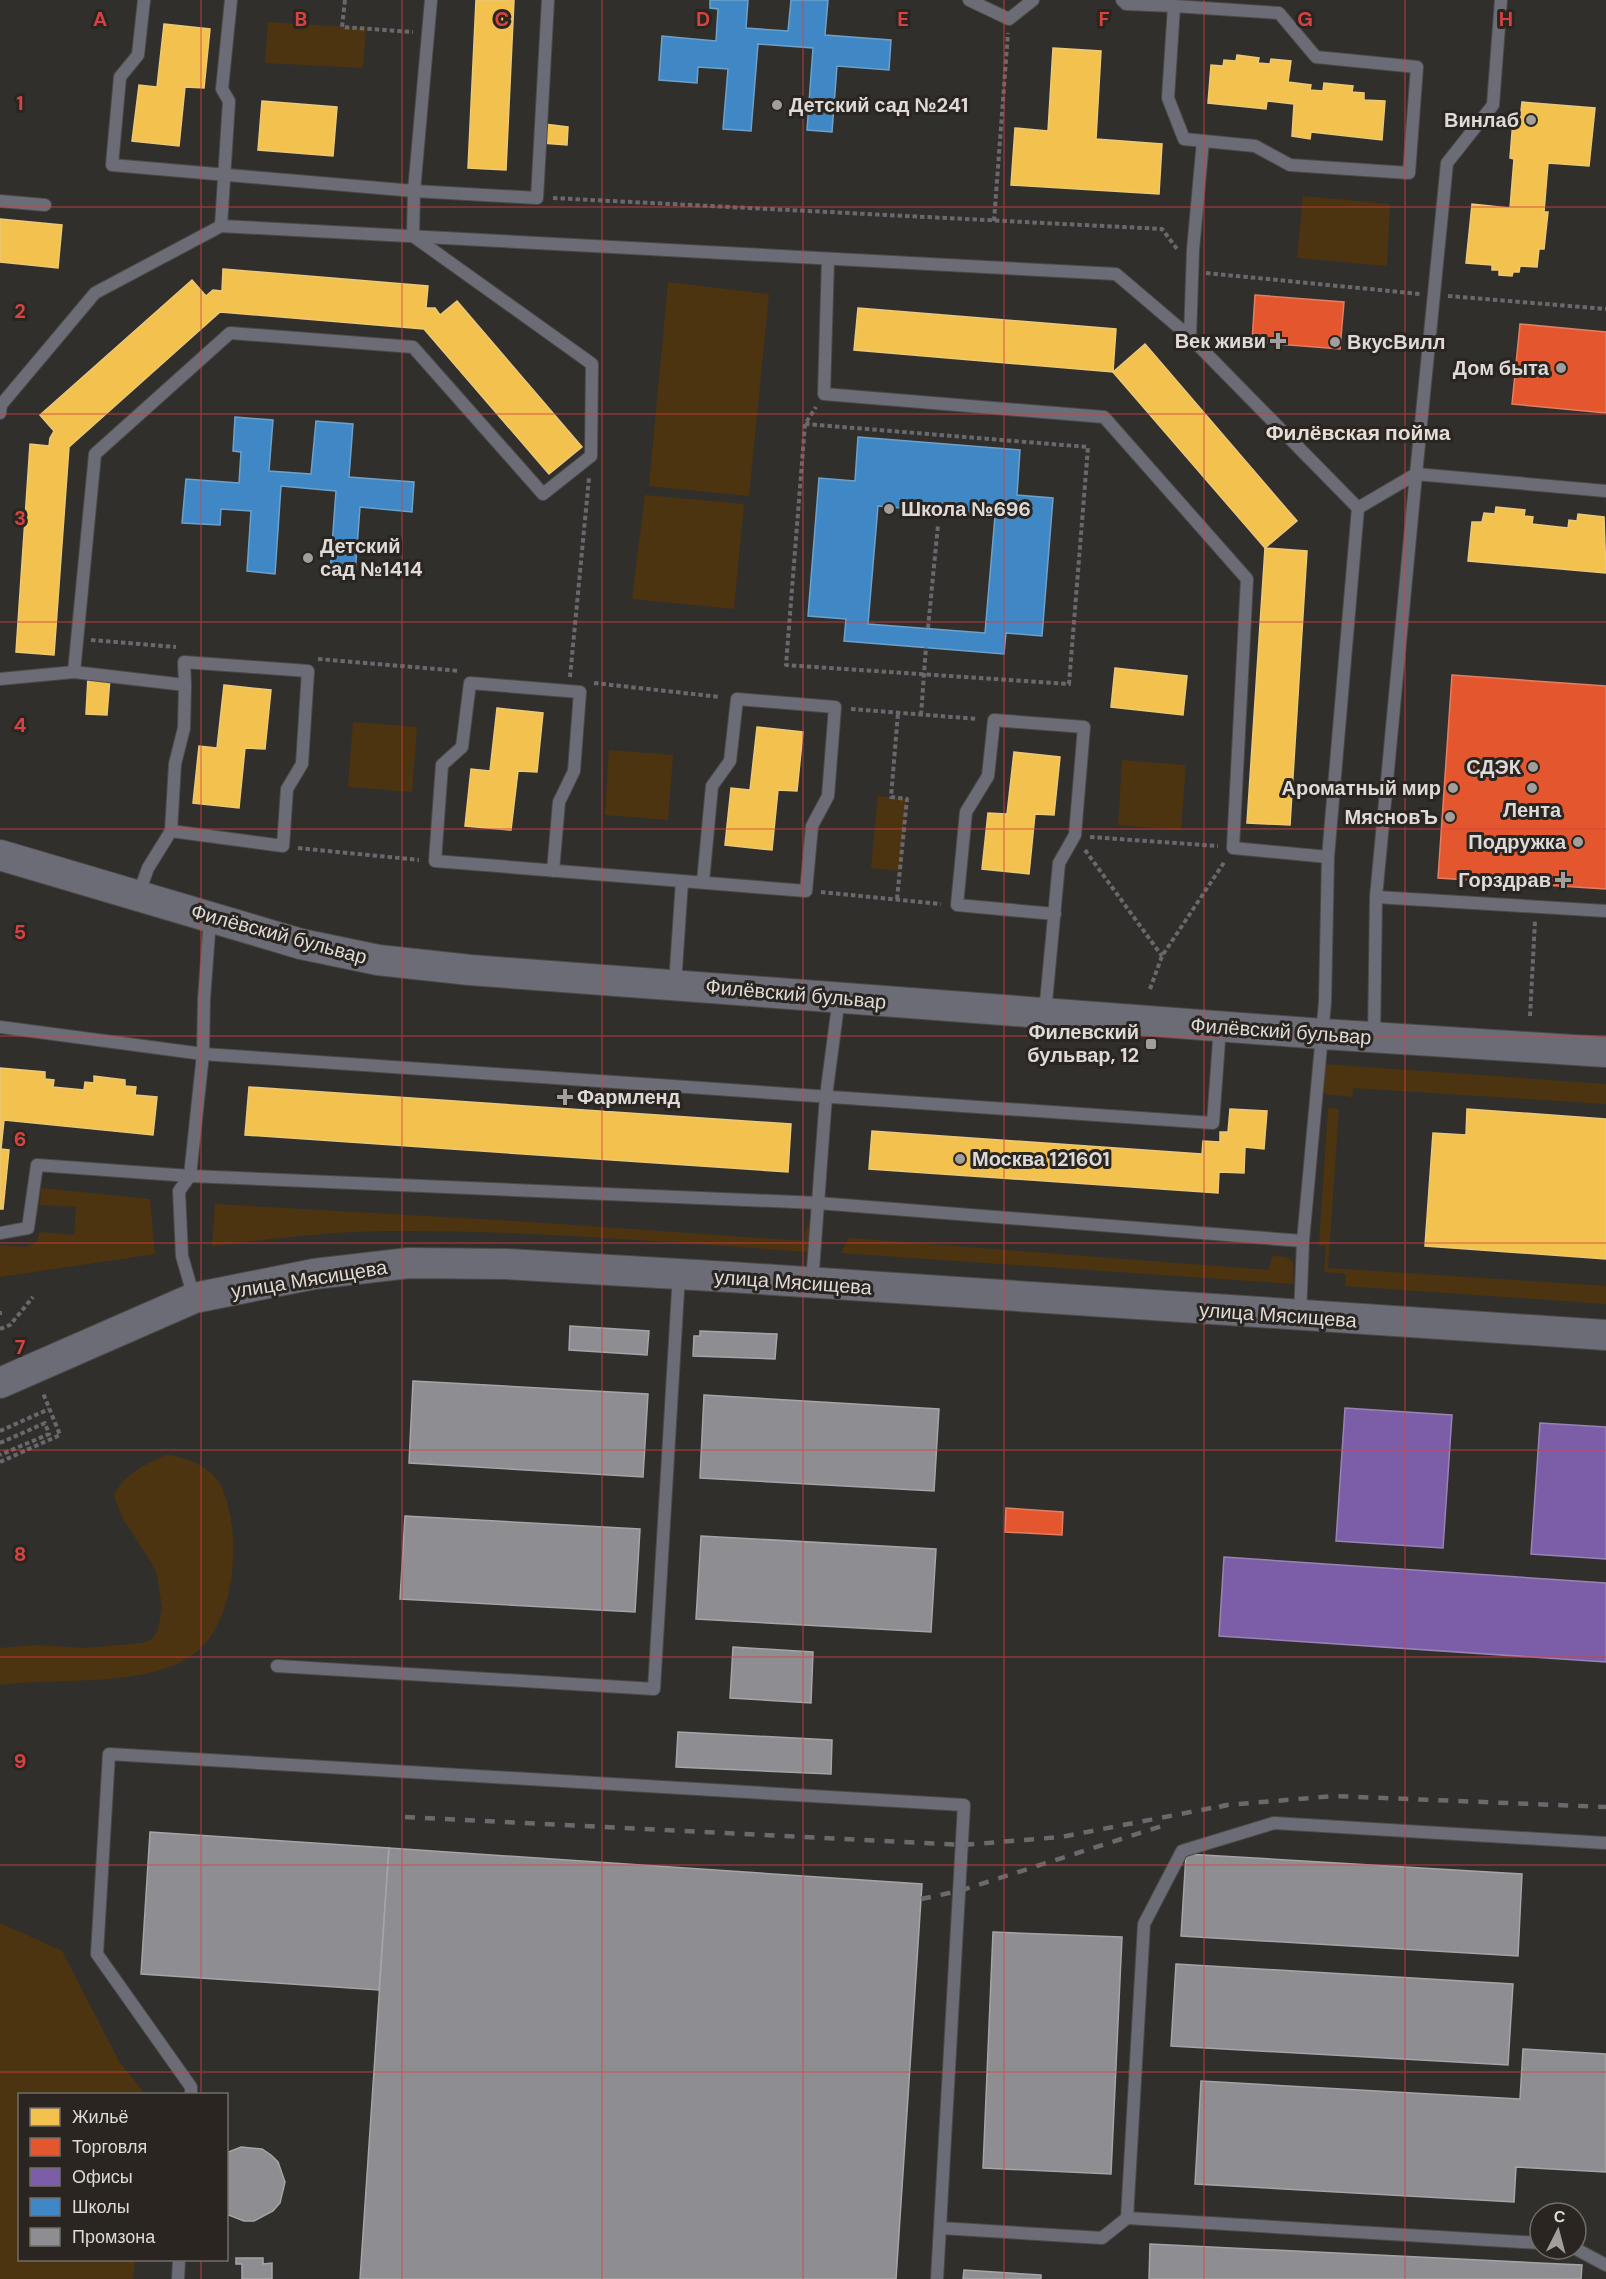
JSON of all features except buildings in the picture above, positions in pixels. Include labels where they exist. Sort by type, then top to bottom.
[{"type":"street","name":"Филёвский бульвар","points":[[0,855],[301,944],[378,960],[470,970],[1220,1027],[1606,1052]]},
{"type":"street","name":"улица Мясищева","points":[[0,1383],[194,1298],[314,1274],[409,1263],[506,1264],[679,1274],[1606,1335]]},
{"type":"lane","points":[[144,0],[138,55],[120,77],[112,165],[537,198],[548,0]]},
{"type":"lane","points":[[221,226],[229,101],[222,89],[231,0]]},
{"type":"lane","points":[[413,236],[414,190],[431,0]]},
{"type":"lane","points":[[969,0],[1009,19],[1033,0]]},
{"type":"lane","points":[[1122,0],[1126,4],[1174,6],[1280,13],[1316,57],[1417,67],[1409,173],[1290,165],[1255,146],[1184,139],[1168,98],[1174,6]]},
{"type":"lane","points":[[1374,1038],[1376,897],[1447,163],[1493,105],[1501,0]]},
{"type":"lane","points":[[1190,337],[1193,250],[1203,141]]},
{"type":"lane","points":[[0,201],[45,205]]},
{"type":"lane","points":[[0,407],[95,292],[221,226],[1116,274],[1190,337],[1358,508],[1328,857],[1323,1034],[1304,1241],[1300,1316]]},
{"type":"lane","points":[[74,672],[95,454],[230,333],[413,347],[543,494],[591,456],[592,364],[413,236]]},
{"type":"lane","points":[[828,259],[824,394],[1104,417],[1247,579],[1233,848],[1328,857]]},
{"type":"lane","points":[[1358,508],[1416,474],[1606,491]]},
{"type":"lane","points":[[138,896],[148,868],[171,831],[175,764],[183,728],[184,662],[308,671],[302,764],[287,789],[283,846],[171,831]]},
{"type":"lane","points":[[0,679],[74,672],[185,686]]},
{"type":"lane","points":[[553,871],[559,802],[574,771],[580,692],[470,683],[462,747],[442,765],[435,861],[553,871],[703,882],[806,891],[812,826],[828,796],[835,707],[737,699],[730,761],[711,786],[703,882]]},
{"type":"lane","points":[[1045,1013],[1055,914],[1059,863],[1075,836],[1084,727],[994,720],[988,776],[966,812],[957,905],[1055,914]]},
{"type":"lane","points":[[675,984],[682,881]]},
{"type":"lane","points":[[1376,897],[1606,911]]},
{"type":"lane","points":[[194,1298],[182,1256],[179,1191],[190,1176],[202,1054],[210,918]]},
{"type":"lane","points":[[812,1283],[826,1096],[839,997]]},
{"type":"lane","points":[[0,1027],[202,1054],[1213,1123],[1220,1027]]},
{"type":"lane","points":[[0,1233],[28,1228],[37,1165],[190,1176],[818,1203],[1304,1241]]},
{"type":"lane","points":[[277,1666],[654,1689],[679,1274]]},
{"type":"lane","points":[[191,2093],[191,2087],[98,1954],[109,1754],[964,1805],[937,2279]]},
{"type":"lane","points":[[1127,2218],[1144,1924],[1182,1851],[1274,1823],[1606,1843]]},
{"type":"lane","points":[[940,2228],[1102,2238],[1127,2218],[1528,2242]]},
{"type":"lane","points":[[1588,2255],[1606,2265]]},
{"type":"lane","points":[[178,2279],[179,2261]]},
{"type":"path","points":[[345,0],[342,27],[428,33]]},
{"type":"path","points":[[994,221],[1009,19]]},
{"type":"path","points":[[537,198],[1162,229],[1194,271],[1606,309]]},
{"type":"path","points":[[805,424],[1088,447],[1069,684],[786,665],[805,424],[824,394]]},
{"type":"path","points":[[580,681],[569,680],[591,456]]},
{"type":"path","points":[[928,628],[938,525]]},
{"type":"path","points":[[78,639],[183,648]]},
{"type":"path","points":[[921,715],[926,647]]},
{"type":"path","points":[[312,658],[464,671]]},
{"type":"path","points":[[592,682],[737,699]]},
{"type":"path","points":[[835,707],[994,720]]},
{"type":"path","points":[[897,899],[907,799],[891,798],[898,713]]},
{"type":"path","points":[[1075,836],[1233,848],[1162,956],[1150,989]]},
{"type":"path","points":[[1075,836],[1162,956]]},
{"type":"path","points":[[283,846],[435,861]]},
{"type":"path","points":[[806,891],[957,905]]},
{"type":"path","points":[[1530,1016],[1536,907]]},
{"type":"path","points":[[0,1329],[9,1324],[33,1297]]},
{"type":"path","points":[[0,1462],[60,1435],[43,1393]]},
{"type":"path","points":[[0,1431],[49,1409]]},
{"type":"path","points":[[0,1443],[45,1424],[50,1434],[0,1455]]},
{"type":"shaded area","points":[[268,22],[366,28],[363,68],[265,63]]},
{"type":"shaded area","points":[[1303,196],[1390,204],[1387,266],[1297,258]]},
{"type":"shaded area","points":[[668,282],[769,294],[749,496],[649,486]]},
{"type":"shaded area","points":[[645,495],[744,504],[734,609],[632,599]]},
{"type":"shaded area","points":[[353,722],[417,727],[412,792],[348,787]]},
{"type":"shaded area","points":[[609,750],[673,755],[668,820],[605,815]]},
{"type":"shaded area","points":[[1122,760],[1186,765],[1181,830],[1118,825]]},
{"type":"shaded area","points":[[878,796],[907,799],[900,871],[871,868]]},
{"type":"shaded area","points":[[1323,1064],[1606,1084],[1606,1104],[1353,1088],[1352,1097],[1325,1094],[1321,1082]]},
{"type":"shaded area","points":[[1328,1108],[1339,1109],[1328,1268],[1606,1286],[1606,1304],[1345,1286],[1346,1274],[1324,1272],[1326,1246],[1319,1245]]},
{"type":"shaded area","points":[[41,1188],[150,1199],[155,1254],[0,1277],[0,1245],[26,1247],[37,1242],[39,1232],[74,1235],[76,1207],[40,1205]]},
{"type":"shaded area","points":[[215,1204],[531,1222],[805,1241],[807,1226],[810,1226],[811,1252],[602,1238],[445,1231],[348,1232],[212,1246]]},
{"type":"shaded area","points":[[849,1238],[1269,1270],[1272,1256],[1286,1257],[1293,1262],[1293,1284],[841,1253]]},
{"type":"shaded area","points":[[166,1455],[180,1457],[202,1466],[218,1481],[226,1499],[233,1546],[232,1571],[228,1596],[210,1638],[196,1652],[177,1664],[154,1672],[129,1677],[0,1685],[0,1648],[37,1645],[84,1648],[142,1643],[152,1639],[158,1630],[162,1608],[157,1575],[122,1517],[114,1496],[129,1476]]},
{"type":"shaded area","points":[[0,1923],[62,1951],[120,2063],[144,2093],[18,2093],[18,2261],[135,2261],[133,2279],[0,2279]]},
{"type":"railway","points":[[1219,1807],[1334,1796],[1606,1807]]},
{"type":"railway","points":[[405,1817],[962,1845],[1061,1837],[1227,1805]]},
{"type":"railway","points":[[921,1899],[959,1891],[1168,1824]]},
{"type":"place","name":"Детский сад №241","points":[[777,105]]},
{"type":"place","name":"Винлаб","points":[[1531,120]]},
{"type":"place","name":"Век живи","points":[[1278,341]]},
{"type":"place","name":"ВкусВилл","points":[[1335,342]]},
{"type":"place","name":"Дом быта","points":[[1561,368]]},
{"type":"place","name":"Школа №696","points":[[889,509]]},
{"type":"place","name":"Детский сад №1414","points":[[308,558]]},
{"type":"place","name":"СДЭК","points":[[1533,767]]},
{"type":"place","name":"Ароматный мир","points":[[1453,788]]},
{"type":"place","name":"Лента","points":[[1532,788]]},
{"type":"place","name":"МясновЪ","points":[[1450,817]]},
{"type":"place","name":"Подружка","points":[[1578,842]]},
{"type":"place","name":"Горздрав","points":[[1563,880]]},
{"type":"place","name":"Филевский бульвар, 12","points":[[1151,1044]]},
{"type":"place","name":"Фармленд","points":[[565,1097]]},
{"type":"place","name":"Москва 121601","points":[[960,1159]]},
{"type":"district","name":"Филёвская пойма","points":[[1358,433]]}]
